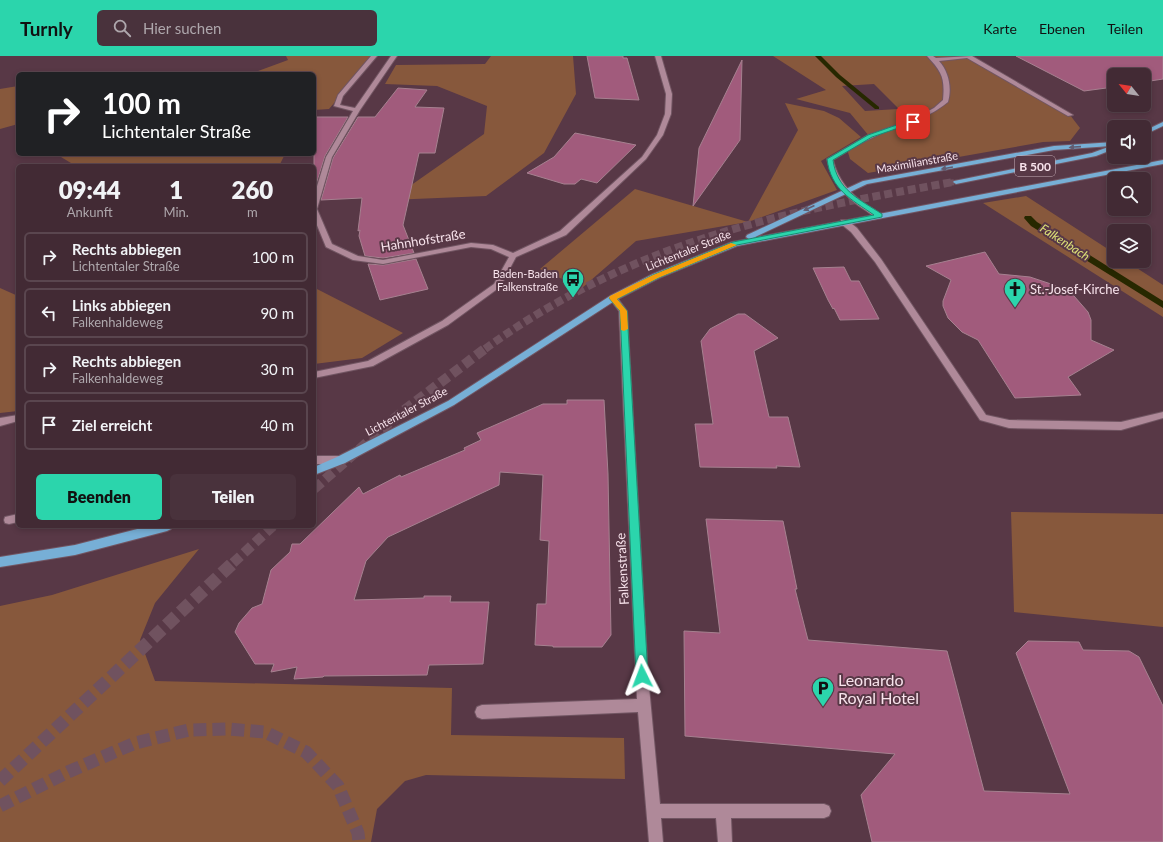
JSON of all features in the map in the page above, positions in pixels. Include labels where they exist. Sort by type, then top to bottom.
[{"type":"main road","points":[[1151,130],[1163,124]]},
{"type":"main road","name":"Maximilianstraße","points":[[735,244],[865,182],[1054,148],[1107,144]]},
{"type":"main road","name":"B 500","points":[[956,182],[1094,155],[1107,150]]},
{"type":"main road","name":"Lichtentaler Straße","points":[[316,470],[341,460],[451,403],[613,298],[656,276],[735,244],[844,222],[977,199],[1114,170],[1163,162]]},
{"type":"main road","points":[[0,562],[75,550],[159,528]]},
{"type":"street","points":[[356,110],[337,106],[340,96],[374,56]]},
{"type":"street","name":"Hahnhofstraße","points":[[316,202],[329,157],[356,110],[394,56]]},
{"type":"street","points":[[316,375],[370,364],[445,323],[497,285],[513,256],[562,233],[644,158],[660,135],[668,114],[669,94],[658,56]]},
{"type":"street","points":[[933,58],[968,56],[1070,115]]},
{"type":"street","points":[[879,216],[844,191],[838,183],[832,170],[830,159],[870,136],[913,122],[936,109],[946,101],[946,74],[933,58]]},
{"type":"street","name":"Hahnhofstraße","points":[[316,214],[328,245],[356,258],[383,262],[471,245],[493,247],[513,256]]},
{"type":"street","points":[[844,222],[854,230],[878,261],[984,418],[1009,424],[1121,426],[1163,415]]},
{"type":"street","name":"Falkenstraße","points":[[613,298],[623,311],[642,676],[656,842]]},
{"type":"street","points":[[1,422],[16,418]]},
{"type":"street","points":[[316,460],[341,460]]},
{"type":"street","points":[[482,712],[645,705]]},
{"type":"street","points":[[723,810],[725,842]]},
{"type":"street","points":[[654,811],[824,811]]},
{"type":"shaded area","points":[[286,56],[374,56],[329,109],[316,110],[316,72],[255,72],[288,60]]},
{"type":"shaded area","points":[[491,56],[573,56],[576,94],[544,153],[486,196],[390,200],[484,134],[487,106],[437,86],[385,84],[396,65],[485,64]]},
{"type":"shaded area","points":[[773,56],[968,56],[1070,115],[1080,128],[1070,141],[1043,142],[868,173],[850,159],[847,149],[869,136],[850,113],[796,99],[826,90]],"holes":[[[874,84],[898,108],[865,111],[842,86]]]},
{"type":"shaded area","points":[[16,86],[16,125],[0,129],[0,89]]},
{"type":"shaded area","points":[[785,103],[824,111],[839,118],[861,137],[821,161],[837,190],[748,222],[798,130]]},
{"type":"shaded area","points":[[59,156],[284,156],[280,164],[73,164]]},
{"type":"shaded area","points":[[635,189],[748,222],[636,241],[582,288],[540,269]]},
{"type":"shaded area","points":[[1026,196],[1107,248],[1107,268],[1137,268],[1163,285],[1163,317],[983,203]]},
{"type":"shaded area","points":[[0,288],[16,295],[16,411],[0,413]]},
{"type":"shaded area","points":[[316,289],[403,333],[362,358],[316,364]]},
{"type":"shaded area","points":[[1011,512],[1163,514],[1163,627],[1014,612]]},
{"type":"shaded area","points":[[199,549],[155,603],[140,640],[155,681],[452,688],[451,735],[624,738],[625,779],[426,775],[405,781],[377,809],[371,842],[0,842],[0,606],[52,595]]},
{"type":"building","points":[[587,56],[623,56],[623,58],[627,58],[639,100],[595,98]]},
{"type":"building","points":[[1016,56],[1163,56],[1163,79],[1151,81],[1151,68],[1107,68],[1107,88],[1084,91]]},
{"type":"building","points":[[742,60],[740,140],[693,206],[699,148]]},
{"type":"building","points":[[398,88],[427,90],[415,107],[444,108],[435,153],[419,153],[403,225],[414,253],[383,258],[365,256],[359,236],[360,230],[358,231],[362,198],[321,200],[333,158],[358,117],[375,117]]},
{"type":"building","points":[[316,117],[348,117],[325,156],[316,185],[316,164],[314,164],[314,156],[316,156]]},
{"type":"building","points":[[575,133],[636,145],[597,183],[581,179],[575,184],[564,184],[527,173],[554,157]]},
{"type":"building","name":"St.-Josef-Kirche","points":[[985,252],[999,274],[1030,277],[1054,285],[1074,296],[1088,312],[1091,320],[1091,340],[1114,350],[1068,377],[1081,395],[1015,398],[978,340],[962,332],[948,318],[943,306],[943,301],[951,280],[926,266]]},
{"type":"building","points":[[416,259],[428,289],[380,300],[368,264],[383,265]]},
{"type":"building","points":[[844,267],[851,281],[859,281],[879,319],[840,320],[828,300],[813,268]]},
{"type":"building","points":[[738,314],[745,314],[778,338],[754,351],[769,417],[788,417],[800,467],[700,467],[695,424],[713,424],[701,341],[710,329]]},
{"type":"building","points":[[567,400],[604,400],[608,474],[611,635],[602,647],[553,647],[535,645],[537,604],[546,604],[549,541],[540,540],[543,475],[500,472],[499,485],[388,537],[366,561],[354,600],[451,596],[450,602],[489,602],[483,664],[429,665],[427,675],[324,676],[294,679],[297,667],[271,672],[274,664],[255,664],[235,632],[239,623],[252,608],[262,604],[271,570],[290,552],[292,544],[300,544],[359,487],[363,494],[400,475],[401,477],[465,450],[464,448],[481,440],[477,433],[543,404],[567,404]]},
{"type":"building","points":[[706,519],[783,521],[797,589],[795,589],[808,640],[947,651],[984,791],[1070,794],[1016,653],[1028,641],[1079,642],[1083,650],[1129,651],[1139,657],[1163,706],[1163,842],[872,842],[861,795],[895,754],[685,736],[684,631],[720,633]]},
{"type":"waterway","name":"Falkenbach","points":[[818,56],[838,76],[877,108]]},
{"type":"waterway","name":"Falkenbach","points":[[1028,218],[1034,224],[1163,305]]},
{"type":"tunnel","points":[[485,349],[537,314],[592,284],[649,258],[678,247],[738,228],[799,212],[953,182]]},
{"type":"tunnel","points":[[948,183],[956,182]]},
{"type":"tunnel","points":[[316,487],[403,411],[486,348]]},
{"type":"tunnel","points":[[233,563],[271,528]]},
{"type":"tunnel","points":[[0,781],[234,562]]},
{"type":"tunnel","points":[[0,806],[68,772],[135,743],[189,730],[227,729],[265,732],[306,752],[338,786],[358,833],[359,842]]},
{"type":"slow traffic","points":[[624,329],[623,311],[613,298],[656,276],[734,245]]},
{"type":"place","name":"Baden-Baden Falkenstraße","points":[[573,298]]},
{"type":"place","name":"St.-Josef-Kirche","points":[[1015,308]]},
{"type":"place","name":"Leonardo Royal Hotel","points":[[823,708]]},
{"type":"route","points":[[642,676],[623,311],[613,298],[656,276],[735,244],[879,216],[844,191],[838,183],[832,170],[830,159],[870,136],[913,122]]}]
